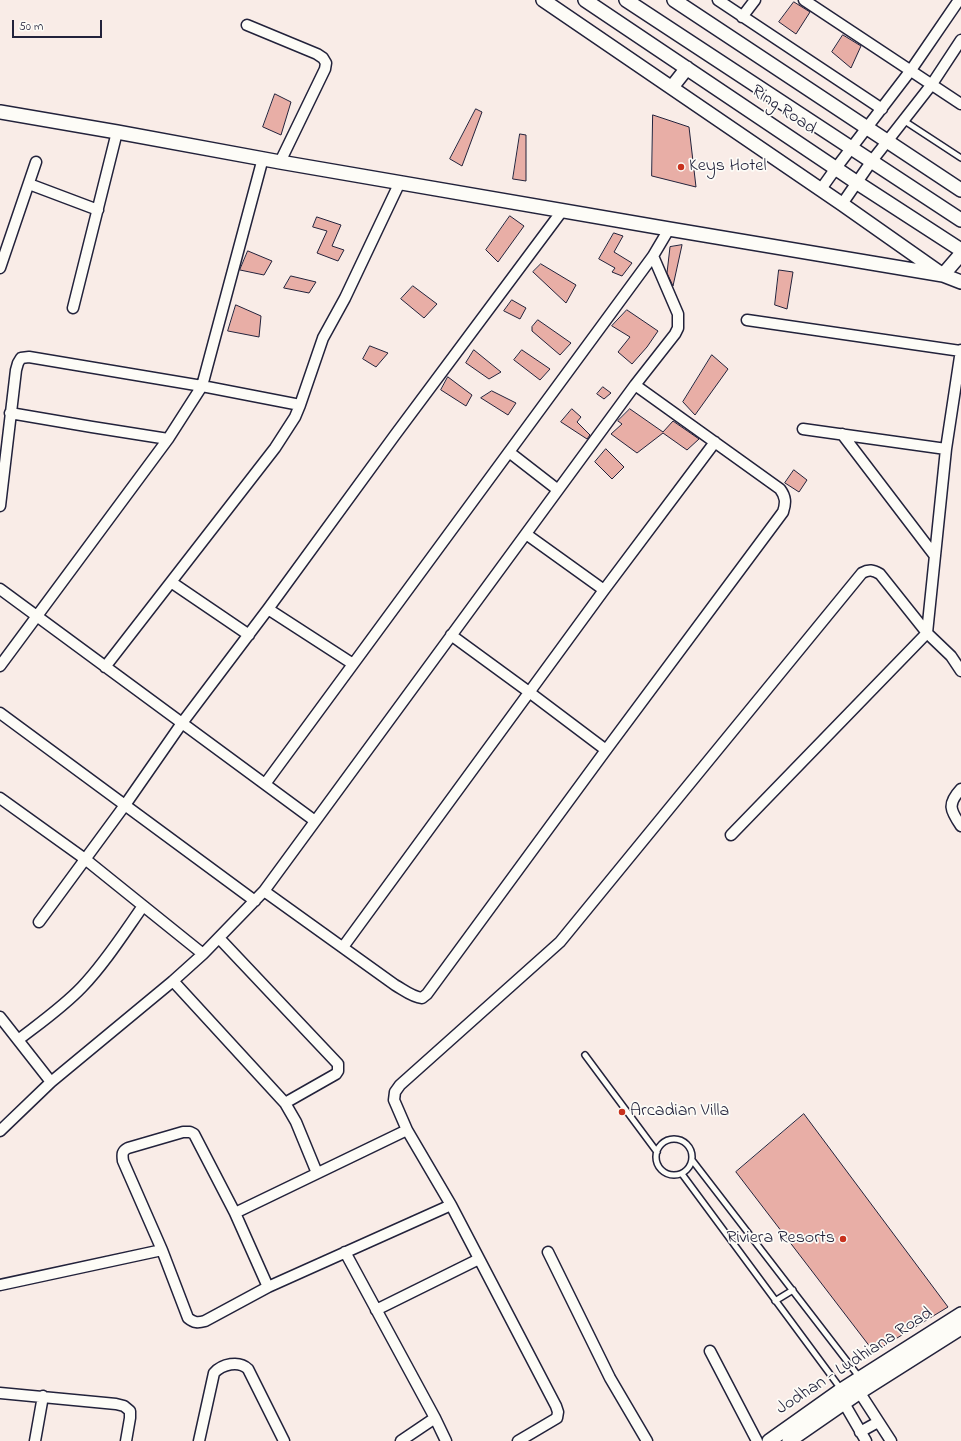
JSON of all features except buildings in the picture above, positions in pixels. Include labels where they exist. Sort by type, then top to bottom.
[{"type":"street","points":[[543,0],[821,189],[943,275]]},
{"type":"street","name":"Ring Road","points":[[585,0],[856,182],[961,250]]},
{"type":"street","name":"Ring Road","points":[[626,0],[961,220]]},
{"type":"street","points":[[674,0],[961,190]]},
{"type":"street","points":[[718,0],[882,109]]},
{"type":"street","points":[[742,17],[755,0]]},
{"type":"street","points":[[804,0],[961,104]]},
{"type":"street","points":[[821,189],[911,70],[959,0]]},
{"type":"street","points":[[247,25],[317,54],[323,58],[326,63],[325,69],[280,162]]},
{"type":"street","points":[[842,204],[871,162],[932,84],[961,40]]},
{"type":"street","points":[[672,87],[687,68]]},
{"type":"street","points":[[0,112],[562,211],[943,275],[961,282]]},
{"type":"street","points":[[73,308],[117,132]]},
{"type":"street","points":[[0,666],[168,439],[202,386],[263,158]]},
{"type":"street","points":[[0,268],[36,162]]},
{"type":"street","points":[[105,667],[275,448],[295,417],[323,338],[345,298],[400,182]]},
{"type":"street","points":[[29,184],[98,210]]},
{"type":"street","points":[[39,922],[125,805],[182,723],[249,635],[395,435],[562,211]]},
{"type":"street","points":[[265,784],[653,256],[669,229]]},
{"type":"street","points":[[943,275],[961,254]]},
{"type":"street","points":[[0,1131],[51,1082],[173,981],[203,954],[264,891],[678,328],[678,314],[653,256]]},
{"type":"street","points":[[731,835],[927,633],[946,449],[961,350],[747,320]]},
{"type":"street","points":[[0,506],[16,370],[21,358],[29,357],[202,386],[300,405]]},
{"type":"street","points":[[264,891],[396,985],[416,998],[422,998],[427,994],[782,512],[786,503],[785,495],[780,489],[635,385]]},
{"type":"street","points":[[10,413],[168,439]]},
{"type":"street","points":[[803,428],[946,449]]},
{"type":"street","points":[[842,434],[935,556]]},
{"type":"street","points":[[343,947],[604,590],[715,442]]},
{"type":"street","points":[[509,452],[558,490]]},
{"type":"street","points":[[526,534],[604,590]]},
{"type":"street","points":[[518,1441],[557,1418],[558,1412],[553,1399],[451,1205],[407,1130],[394,1100],[395,1092],[400,1085],[560,942],[862,573],[868,570],[874,570],[880,574],[927,633],[950,656],[961,671]]},
{"type":"street","points":[[171,582],[249,635]]},
{"type":"street","points":[[0,589],[316,821]]},
{"type":"street","points":[[268,609],[353,664]]},
{"type":"street","points":[[451,635],[606,750]]},
{"type":"street","points":[[0,713],[255,901]]},
{"type":"street","points":[[961,789],[951,802],[951,810],[961,826]]},
{"type":"street","points":[[0,798],[85,859],[203,954]]},
{"type":"street","points":[[18,1040],[71,998],[83,986],[143,906]]},
{"type":"street","points":[[219,938],[339,1067],[336,1074],[286,1103]]},
{"type":"street","points":[[173,981],[286,1103],[296,1122],[317,1173]]},
{"type":"street","points":[[0,1017],[51,1082]]},
{"type":"street","points":[[235,1213],[407,1130]]},
{"type":"street","points":[[268,1287],[235,1213],[194,1134],[190,1132],[183,1132],[124,1150],[122,1154],[123,1161],[162,1250],[188,1318],[193,1322],[199,1323],[205,1321],[268,1287],[451,1205]]},
{"type":"street","points":[[0,1285],[162,1250]]},
{"type":"street","points":[[346,1252],[446,1441]]},
{"type":"street","points":[[548,1252],[610,1378],[647,1441]]},
{"type":"street","points":[[376,1310],[479,1259]]},
{"type":"street","name":"Jodhan - Ludhiana Road","points":[[769,1441],[849,1390],[961,1314]]},
{"type":"street","name":"Jodhan - Ludhiana Road","points":[[789,1441],[849,1390],[961,1328]]},
{"type":"street","points":[[710,1351],[757,1441]]},
{"type":"street","points":[[202,1440],[214,1372],[217,1369],[235,1363],[244,1366],[248,1370],[284,1441]]},
{"type":"street","points":[[849,1390],[878,1422],[891,1441]]},
{"type":"street","points":[[849,1390],[860,1432],[866,1441]]},
{"type":"street","points":[[0,1394],[43,1396],[124,1406],[130,1411],[126,1441]]},
{"type":"street","points":[[35,1441],[43,1396]]},
{"type":"street","points":[[401,1441],[435,1418]]},
{"type":"street","points":[[860,1432],[878,1422]]},
{"type":"lane","points":[[904,120],[961,158]]},
{"type":"lane","points":[[585,1055],[657,1152]]},
{"type":"lane","points":[[669,1140],[681,1140],[690,1148],[692,1160],[690,1166],[682,1174],[670,1175],[660,1169],[657,1164],[657,1152],[659,1147],[669,1140]]},
{"type":"lane","points":[[692,1160],[793,1290],[849,1390]]},
{"type":"lane","points":[[682,1174],[775,1301],[849,1390]]},
{"type":"lane","points":[[775,1301],[793,1290]]},
{"type":"place","name":"Keys Hotel","points":[[681,167]]},
{"type":"place","name":"Arcadian Villa","points":[[622,1112]]},
{"type":"place","name":"Riviera Resorts","points":[[843,1239]]}]
